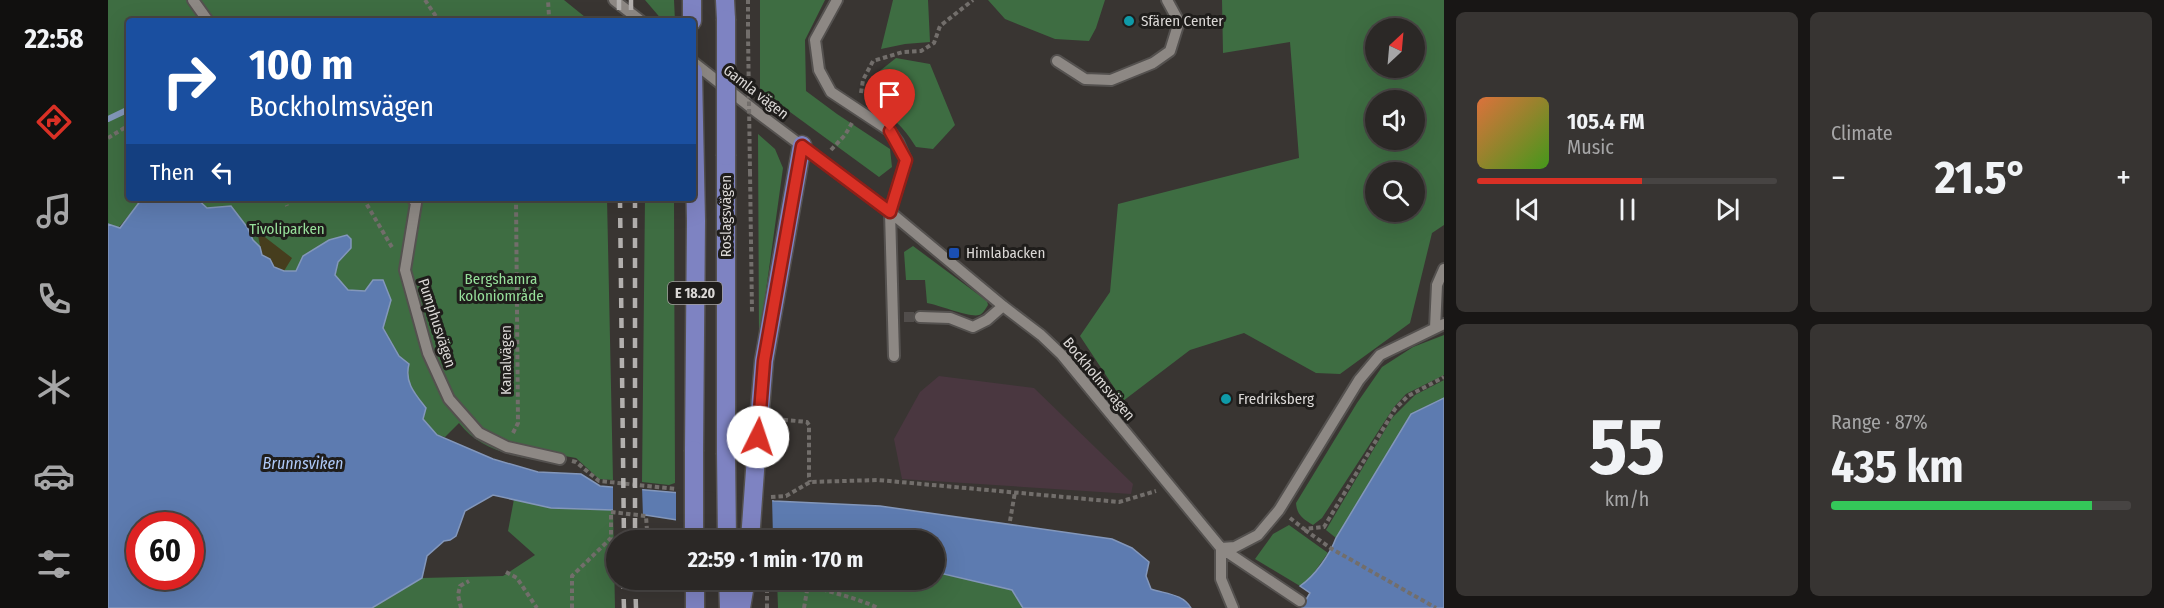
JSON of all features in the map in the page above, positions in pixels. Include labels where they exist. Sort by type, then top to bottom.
[{"type":"main road","points":[[692,0],[692,18]]},
{"type":"main road","name":"Roslagsvägen","points":[[725,0],[727,530]]},
{"type":"main road","points":[[751,530],[764,361],[802,146]]},
{"type":"main road","name":"Roslagsvägen","points":[[694,530],[696,201]]},
{"type":"main road","points":[[694,590],[695,608]]},
{"type":"main road","points":[[728,590],[729,608]]},
{"type":"main road","points":[[741,608],[744,590]]},
{"type":"street","points":[[193,0],[206,18]]},
{"type":"street","points":[[614,0],[637,18]]},
{"type":"street","points":[[837,0],[815,40],[819,70],[831,92],[890,131],[906,160],[890,212],[894,356]]},
{"type":"street","points":[[1057,61],[1085,79],[1111,80],[1153,63],[1170,51],[1179,22],[1167,0]]},
{"type":"street","name":"Gamla vägen","points":[[696,64],[802,146]]},
{"type":"street","name":"Bockholmsvägen","points":[[802,146],[890,212],[1041,335],[1062,355],[1221,548],[1300,601]]},
{"type":"street","name":"Pumphusvägen","points":[[415,201],[405,270],[428,353],[449,399],[479,433],[507,447],[560,459]]},
{"type":"street","points":[[1233,608],[1221,579],[1221,548],[1235,546],[1258,535],[1279,510],[1359,380],[1380,355],[1439,326],[1437,285],[1444,269]]},
{"type":"street","points":[[920,317],[950,318],[973,327],[987,320],[1003,306]]},
{"type":"path","points":[[425,0],[437,18]]},
{"type":"path","points":[[548,0],[548,18]]},
{"type":"path","points":[[748,0],[752,322]]},
{"type":"path","points":[[830,150],[845,135],[859,110],[863,80],[873,61],[903,52],[921,51],[934,43],[940,26],[974,0]]},
{"type":"path","points":[[108,138],[126,127]]},
{"type":"path","points":[[285,201],[287,206]]},
{"type":"path","points":[[365,201],[405,270]]},
{"type":"path","name":"Kanalvägen","points":[[507,447],[518,423],[516,201]]},
{"type":"path","points":[[1304,529],[1324,527],[1395,409],[1408,396],[1444,377]]},
{"type":"path","points":[[769,419],[809,424],[810,482]]},
{"type":"path","points":[[780,498],[810,482],[878,480],[1119,502],[1170,488]]},
{"type":"path","points":[[1010,521],[1014,492]]},
{"type":"path","points":[[1279,510],[1332,549],[1436,608]]},
{"type":"path","points":[[611,530],[612,512],[646,516],[647,530]]},
{"type":"path","points":[[572,608],[572,576],[606,543]]},
{"type":"path","points":[[506,572],[518,578],[537,608]]},
{"type":"path","points":[[460,608],[458,595],[460,586],[469,581]]},
{"type":"path","points":[[767,590],[767,608]]},
{"type":"path","points":[[804,608],[807,590]]},
{"type":"path","points":[[823,590],[857,598],[878,608]]},
{"type":"shaded area","points":[[939,376],[1034,388],[1133,484],[1131,494],[902,479],[894,439],[920,392]]},
{"type":"green space","points":[[108,0],[564,0],[586,18],[126,18],[126,201],[141,201],[108,240]]},
{"type":"green space","points":[[645,0],[674,0],[675,18],[660,18]]},
{"type":"green space","points":[[760,0],[825,0],[805,40],[806,91],[890,149],[892,167],[879,177],[760,90]]},
{"type":"green space","points":[[893,0],[928,0],[930,42],[881,49]]},
{"type":"green space","points":[[988,0],[1105,0],[1089,41],[1055,39],[1005,19]]},
{"type":"green space","points":[[1222,0],[1444,0],[1444,225],[1432,233],[1410,323],[1340,374],[1316,373],[1244,333],[1190,350],[1123,401],[1080,336],[1110,292],[1118,204],[1299,158],[1290,42],[1223,53]]},
{"type":"green space","points":[[896,58],[930,64],[955,125],[933,149],[916,147],[897,123],[872,107],[876,74]]},
{"type":"green space","points":[[758,134],[775,149],[783,168],[759,341]]},
{"type":"green space","name":"Bergshamra koloniområde","points":[[199,201],[607,201],[613,480],[599,479],[576,458],[559,455],[559,464],[491,448],[480,442],[459,423],[445,437],[437,435],[423,419],[426,407],[409,382],[409,364],[399,356],[383,328],[391,300],[373,280],[365,292],[348,290],[335,275],[338,262],[351,248],[351,239],[347,235],[296,271],[284,271],[274,267],[262,255],[260,247],[253,241],[247,227],[207,208]]},
{"type":"green space","points":[[645,201],[674,201],[675,483],[669,485],[642,482]]},
{"type":"green space","points":[[913,246],[987,301],[988,305],[983,312],[979,315],[969,315],[927,303],[925,280],[906,280],[904,252]]},
{"type":"green space","points":[[1444,335],[1444,375],[1406,394],[1394,407],[1322,518],[1313,525],[1306,520],[1299,513],[1296,503],[1357,403],[1382,367],[1413,347]]},
{"type":"green space","points":[[1444,380],[1444,398],[1411,414],[1336,538],[1326,530],[1392,418],[1415,395]]},
{"type":"green space","points":[[514,499],[551,508],[613,510],[613,530],[606,530],[606,590],[615,590],[615,608],[372,608],[422,578],[503,576],[535,555],[508,531]]},
{"type":"green space","points":[[1289,525],[1328,553],[1308,581],[1300,586],[1255,559],[1273,534]]},
{"type":"green space","points":[[945,574],[1012,590],[1023,608],[778,608],[777,590],[945,590]]},
{"type":"sand","points":[[257,231],[292,258],[284,271],[274,267],[270,259],[262,255]]},
{"type":"water","name":"Brunnsviken","points":[[140,201],[199,201],[207,208],[231,206],[260,247],[262,255],[270,259],[274,267],[284,271],[296,271],[303,256],[329,240],[347,235],[351,239],[351,248],[338,262],[335,275],[348,290],[365,291],[373,280],[383,280],[391,300],[383,328],[399,356],[409,364],[409,382],[414,393],[426,408],[423,419],[437,435],[493,459],[538,472],[581,474],[600,486],[774,501],[880,506],[1112,539],[1132,548],[1149,562],[1146,576],[1151,589],[1179,597],[1191,608],[1023,608],[1012,590],[945,574],[945,530],[742,530],[613,510],[551,508],[493,495],[465,511],[456,536],[444,541],[427,556],[422,578],[372,608],[108,608],[108,224],[120,228]]},
{"type":"water","points":[[1444,398],[1444,608],[1301,608],[1310,593],[1300,586],[1311,577],[1326,558],[1411,414]]},
{"type":"pier","points":[[613,484],[642,486],[643,517],[613,513]]},
{"type":"pier","points":[[676,489],[772,497],[773,530],[728,530],[676,522]]},
{"type":"waterway","points":[[108,119],[126,110]]},
{"type":"tunnel","points":[[904,317],[920,317]]},
{"type":"railway","points":[[619,0],[619,18]]},
{"type":"railway","points":[[631,0],[631,18]]},
{"type":"railway","points":[[620,201],[624,530]]},
{"type":"railway","points":[[635,201],[635,530]]},
{"type":"railway","points":[[623,590],[624,608]]},
{"type":"railway","points":[[635,590],[636,608]]},
{"type":"place","name":"Sfären Center","points":[[1129,21]]},
{"type":"place","name":"Himlabacken","points":[[954,253]]},
{"type":"place","name":"Fredriksberg","points":[[1226,399]]},
{"type":"route","points":[[758,437],[764,361],[802,146],[890,212],[906,160],[890,131]]},
{"type":"park label","name":"Tivoliparken","points":[[287,229]]}]
